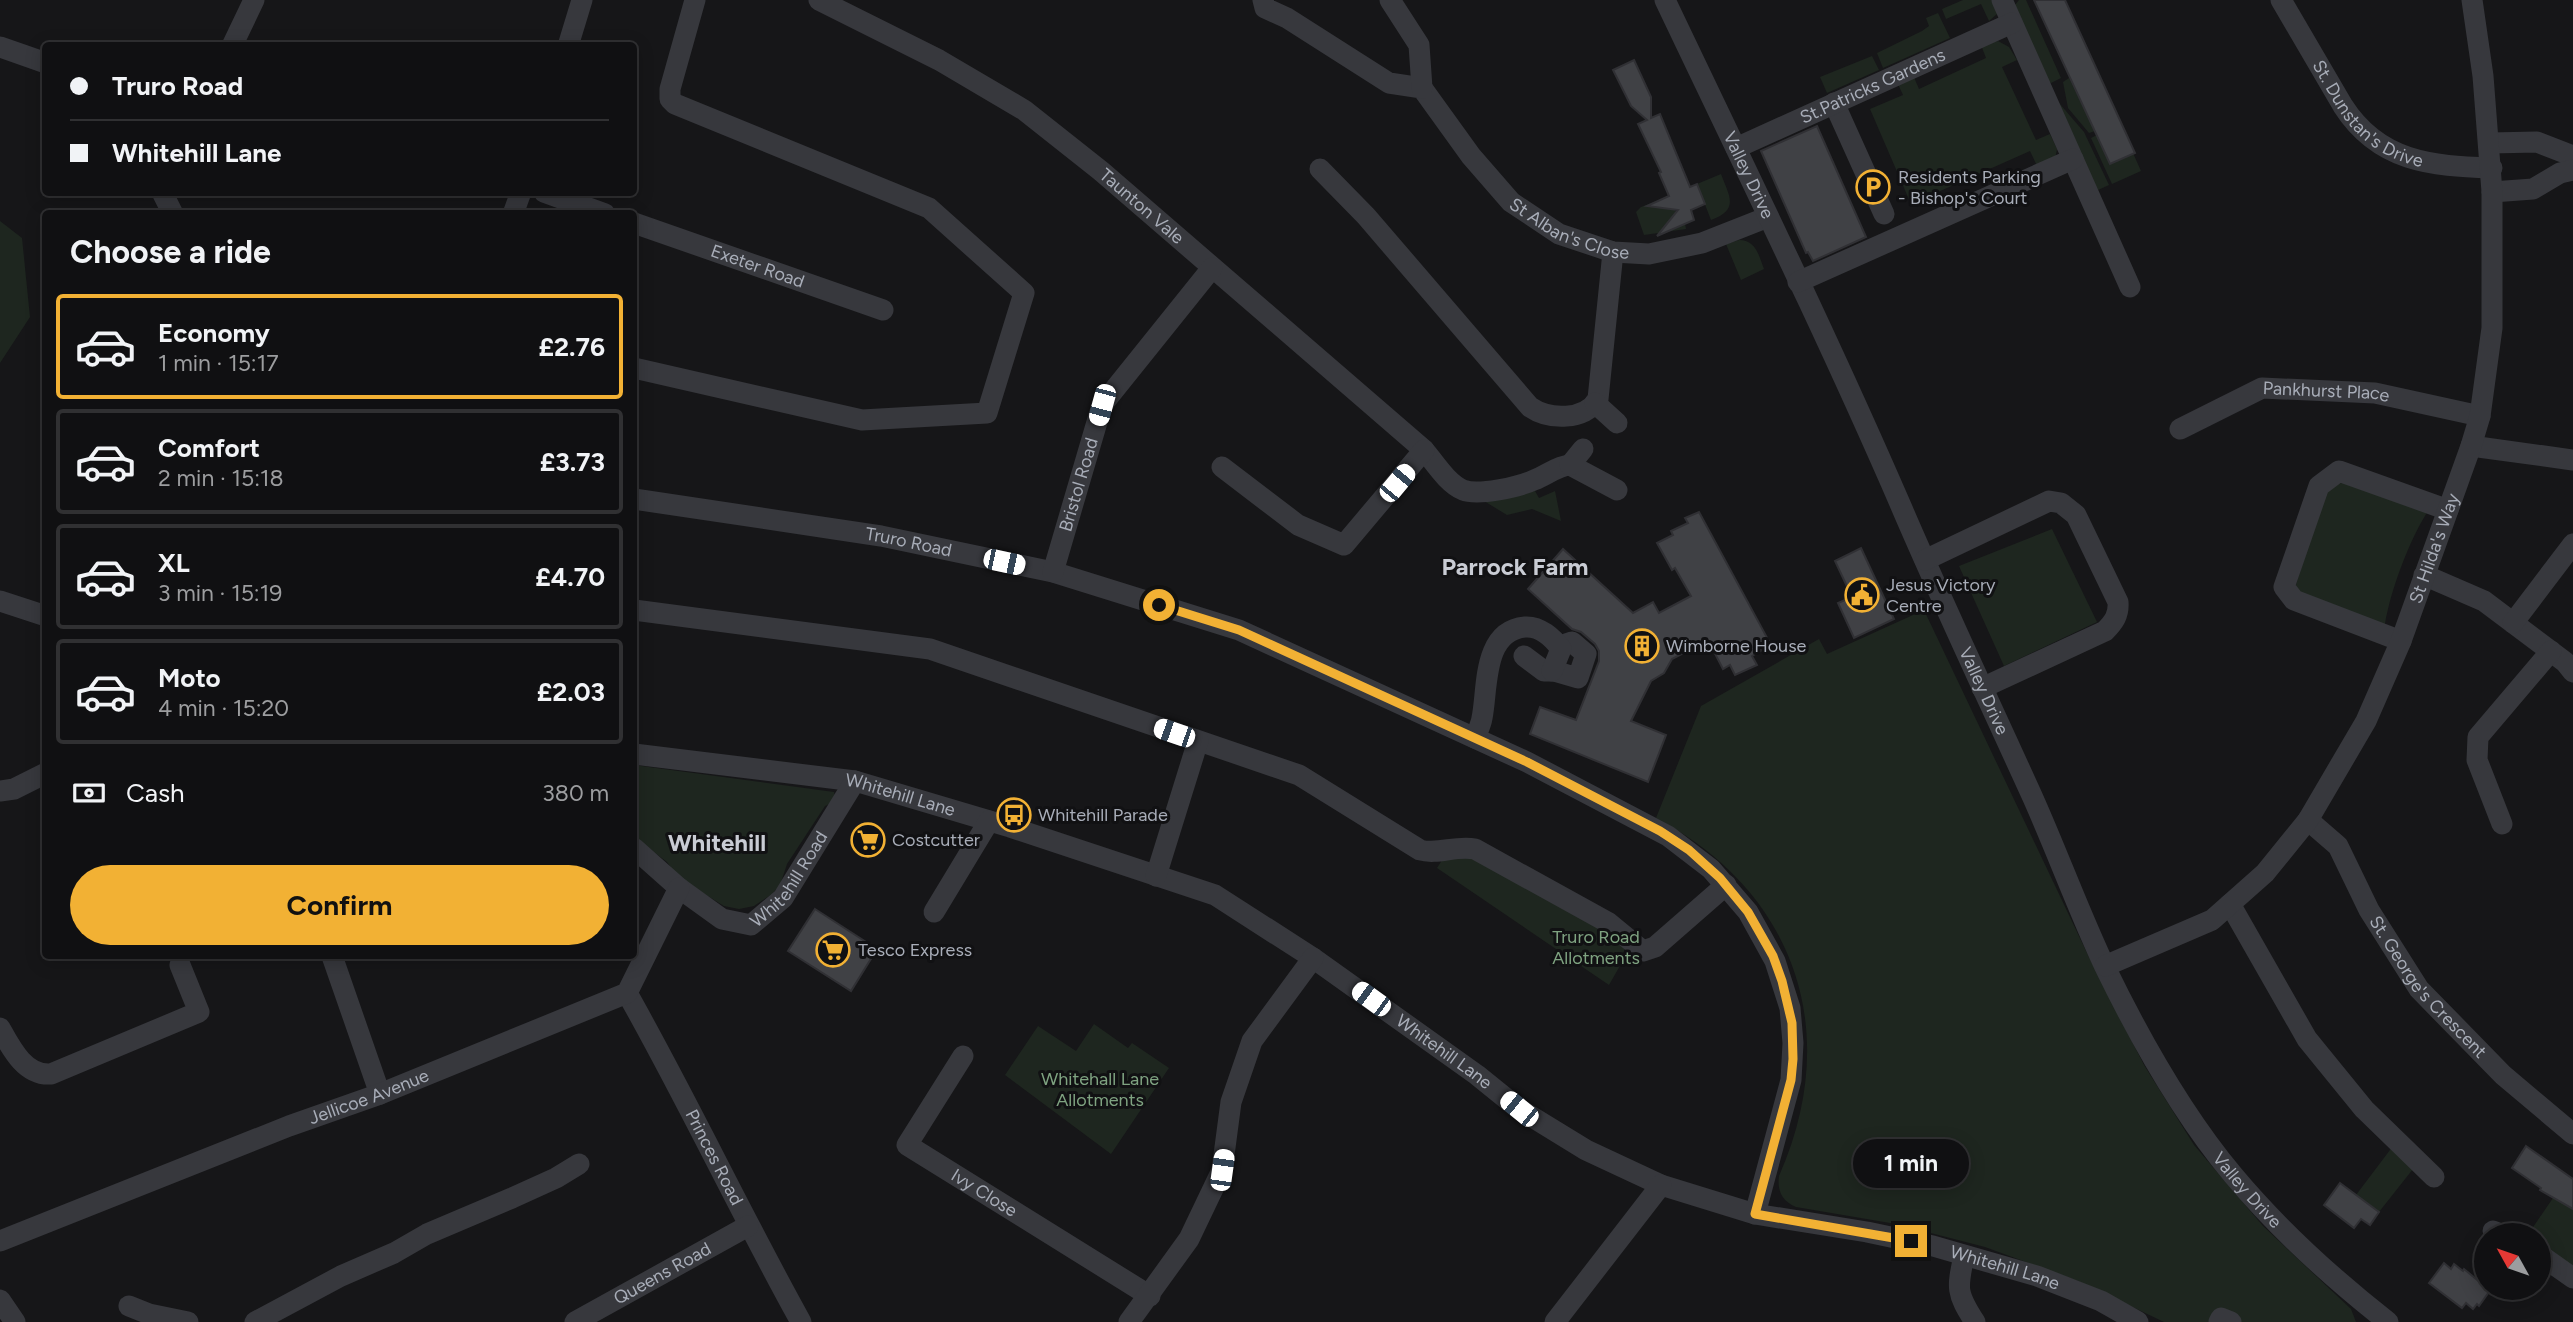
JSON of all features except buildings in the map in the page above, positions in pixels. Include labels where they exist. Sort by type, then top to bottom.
[{"type":"street","points":[[234,42],[254,0]]},
{"type":"street","points":[[569,42],[582,0]]},
{"type":"street","points":[[637,369],[862,420],[987,413],[1024,293],[929,208],[675,104],[670,99],[670,89],[695,0]]},
{"type":"street","name":"Taunton Vale","points":[[819,0],[939,60],[1024,110],[1101,171],[1427,455]]},
{"type":"street","points":[[1263,0],[1265,8],[1287,18],[1389,83],[1422,88],[1419,45],[1390,0]]},
{"type":"street","name":"Valley Drive","points":[[1665,0],[1798,282],[2034,800],[2105,966],[2154,1060],[2230,1172],[2307,1254],[2385,1321]]},
{"type":"street","points":[[2002,0],[2130,286]]},
{"type":"street","name":"St. Dunstan's Drive","points":[[2281,0],[2343,106],[2354,122],[2370,136],[2393,152],[2410,159],[2449,167],[2492,168]]},
{"type":"street","name":"St Hilda's Way","points":[[2105,966],[2211,920],[2265,873],[2308,820],[2366,721],[2400,641],[2480,416],[2492,328],[2492,168],[2472,0]]},
{"type":"street","name":"St.Patricks Gardens","points":[[1735,148],[2012,23]]},
{"type":"street","points":[[0,47],[42,62]]},
{"type":"street","name":"St Alban's Close","points":[[1422,88],[1471,156],[1511,202],[1559,234],[1613,252],[1649,254],[1689,246],[1768,217]]},
{"type":"street","points":[[1834,103],[1884,214]]},
{"type":"street","points":[[2490,143],[2537,142],[2573,156]]},
{"type":"street","points":[[1798,282],[2073,159]]},
{"type":"street","points":[[1320,169],[1366,216],[1532,408],[1557,415],[1587,409],[1617,423]]},
{"type":"street","points":[[2492,192],[2536,188],[2560,173],[2573,170]]},
{"type":"street","points":[[555,196],[594,210]]},
{"type":"street","name":"Exeter Road","points":[[637,224],[883,310]]},
{"type":"street","points":[[1587,409],[1599,394],[1613,252]]},
{"type":"street","name":"Bristol Road","points":[[1053,572],[1102,405],[1212,268]]},
{"type":"street","name":"Pankhurst Place","points":[[2180,429],[2262,387],[2375,393],[2480,416]]},
{"type":"street","points":[[2471,446],[2573,460]]},
{"type":"street","points":[[1222,467],[1298,525],[1345,545],[1427,455],[1457,485],[1469,491],[1516,486],[1538,479],[1577,457],[1617,490]]},
{"type":"street","points":[[2400,641],[2294,600],[2284,587],[2319,486],[2339,471],[2448,510]]},
{"type":"street","name":"Truro Road","points":[[637,499],[881,536],[1053,572],[1239,630],[1475,738],[1660,831],[1698,858],[1726,885],[1748,912],[1773,956],[1782,981],[1792,1023],[1791,1080],[1755,1214]]},
{"type":"street","points":[[1924,561],[2049,501],[2061,503],[2076,515],[2118,601],[2119,612],[2105,631],[1982,688]]},
{"type":"street","points":[[2513,623],[2573,544]]},
{"type":"street","points":[[2424,575],[2484,601],[2565,662],[2573,672]]},
{"type":"street","points":[[0,601],[42,615]]},
{"type":"street","points":[[637,610],[930,649],[1299,775],[1420,850],[1429,853],[1466,847],[1484,853],[1609,923],[1643,951],[1656,947],[1726,885]]},
{"type":"street","points":[[1475,738],[1482,720],[1488,668],[1495,650],[1504,638],[1516,629],[1534,628],[1560,646],[1572,642],[1585,653],[1586,658],[1577,679],[1539,670],[1524,656]]},
{"type":"street","points":[[2502,824],[2477,761],[2478,737],[2551,651]]},
{"type":"street","points":[[1156,876],[1199,741]]},
{"type":"street","name":"Whitehill Lane","points":[[637,754],[855,781],[989,821],[1215,895],[1278,933],[1477,1075],[1519,1109],[1586,1150],[1661,1185],[1755,1214],[1867,1232],[1964,1255],[2037,1276],[2101,1301],[2138,1322]]},
{"type":"street","points":[[0,791],[14,789],[42,775]]},
{"type":"street","name":"Whitehill Road","points":[[637,850],[679,888],[722,919],[751,925],[783,898],[855,781]]},
{"type":"street","name":"St. George's Crescent","points":[[2308,820],[2338,846],[2368,910],[2419,989],[2503,1075],[2573,1134]]},
{"type":"street","points":[[934,912],[989,821]]},
{"type":"street","points":[[627,993],[679,888]]},
{"type":"street","points":[[2230,904],[2307,1039],[2364,1108],[2434,1177]]},
{"type":"street","points":[[1129,1322],[1189,1240],[1222,1170],[1231,1102],[1252,1041],[1313,958]]},
{"type":"street","points":[[333,959],[380,1094]]},
{"type":"street","points":[[0,1028],[32,1071],[41,1075],[51,1074],[199,1012],[180,965]]},
{"type":"street","name":"Jellicoe Avenue","points":[[0,1241],[289,1126],[380,1094],[627,993]]},
{"type":"street","name":"Princes Road","points":[[627,993],[677,1083],[748,1226],[801,1322]]},
{"type":"street","name":"Ivy Close","points":[[963,1056],[907,1145],[1150,1296]]},
{"type":"street","points":[[255,1322],[427,1234],[556,1178],[579,1164]]},
{"type":"street","points":[[1555,1322],[1661,1185]]},
{"type":"street","name":"Queens Road","points":[[575,1322],[748,1226]]},
{"type":"street","points":[[1964,1255],[1958,1287],[1965,1307],[1975,1322]]},
{"type":"street","points":[[2552,1263],[2573,1278]]},
{"type":"street","points":[[0,1300],[15,1322]]},
{"type":"street","points":[[129,1306],[149,1314],[188,1322]]},
{"type":"street","points":[[2219,1322],[2221,1318],[2231,1322]]},
{"type":"green space","points":[[1963,0],[1995,0],[1997,14],[1989,21],[1981,4],[1946,19],[1942,9]]},
{"type":"green space","points":[[2019,0],[2026,0],[2061,78],[2051,83],[2047,81],[2015,5]]},
{"type":"green space","points":[[1938,13],[1950,38],[1883,68],[1877,53],[1922,31],[1929,26],[1926,18]]},
{"type":"green space","points":[[1998,41],[2009,47],[2017,60],[2002,67],[2036,140],[2050,134],[2057,149],[2055,159],[2038,168],[2030,151],[1911,204],[1870,109],[1903,95],[1897,82],[1913,75],[1919,89],[1986,58],[1981,45]]},
{"type":"green space","points":[[1872,56],[1879,70],[1827,93],[1820,77]]},
{"type":"green space","points":[[2069,78],[2095,131],[2089,133],[2068,108],[2063,82]]},
{"type":"green space","points":[[2047,89],[2084,132],[2109,185],[2098,190],[2096,187]]},
{"type":"green space","points":[[2097,135],[2133,153],[2141,171],[2112,184],[2091,138]]},
{"type":"green space","points":[[1721,174],[1729,195],[1729,206],[1720,216],[1711,220],[1697,184]]},
{"type":"green space","points":[[1669,196],[1681,225],[1685,224],[1686,229],[1644,235],[1636,212],[1641,207]]},
{"type":"green space","points":[[0,221],[22,238],[30,317],[0,363]]},
{"type":"green space","points":[[1739,240],[1753,246],[1764,269],[1741,280],[1726,244]]},
{"type":"green space","points":[[2349,481],[2430,508],[2401,567],[2384,631],[2305,600],[2295,588],[2323,494],[2334,485]]},
{"type":"green space","points":[[1535,491],[1539,498],[1555,491],[1561,521],[1532,509],[1507,515],[1484,501]]},
{"type":"green space","points":[[2052,529],[2097,622],[2004,666],[1959,566]]},
{"type":"green space","points":[[1924,610],[2087,953],[2144,1065],[2194,1145],[2263,1226],[2351,1309],[2356,1322],[2164,1322],[2078,1281],[1985,1247],[1896,1224],[1796,1207],[1782,1195],[1779,1176],[1798,1122],[1806,1070],[1805,1019],[1794,971],[1773,926],[1743,885],[1704,849],[1656,818],[1701,706],[1819,639],[1827,654]]},
{"type":"green space","points":[[637,765],[834,792],[836,801],[825,806],[787,864],[780,885],[754,906],[739,909],[724,906],[680,879],[667,862],[637,839]]},
{"type":"green space","name":"Truro Road Allotments","points":[[1458,849],[1624,941],[1625,957],[1609,985],[1437,868],[1446,854]]},
{"type":"green space","name":"Whitehall Lane Allotments","points":[[1094,1024],[1128,1048],[1132,1043],[1169,1068],[1111,1154],[1005,1075],[1038,1026],[1076,1051]]},
{"type":"green space","points":[[2393,1146],[2413,1169],[2379,1212],[2356,1195]]},
{"type":"green space","points":[[2553,1198],[2573,1209],[2573,1273],[2552,1258],[2552,1223],[2536,1223]]},
{"type":"place","name":"Residents Parking - Bishop's Court","points":[[1873,187]]},
{"type":"place","name":"Jesus Victory Centre","points":[[1862,595]]},
{"type":"place","name":"Wimborne House","points":[[1642,646]]},
{"type":"place","name":"Whitehill Parade","points":[[1014,815]]},
{"type":"place","name":"Costcutter","points":[[868,840]]},
{"type":"place","name":"Tesco Express","points":[[833,950]]},
{"type":"district","name":"Parrock Farm","points":[[1515,567]]},
{"type":"district","name":"Whitehill","points":[[717,843]]},
{"type":"route","points":[[1159,605],[1239,630],[1509,754],[1597,797],[1689,850],[1720,878],[1748,912],[1774,961],[1790,1008],[1793,1043],[1791,1080],[1755,1214],[1911,1241]]}]
